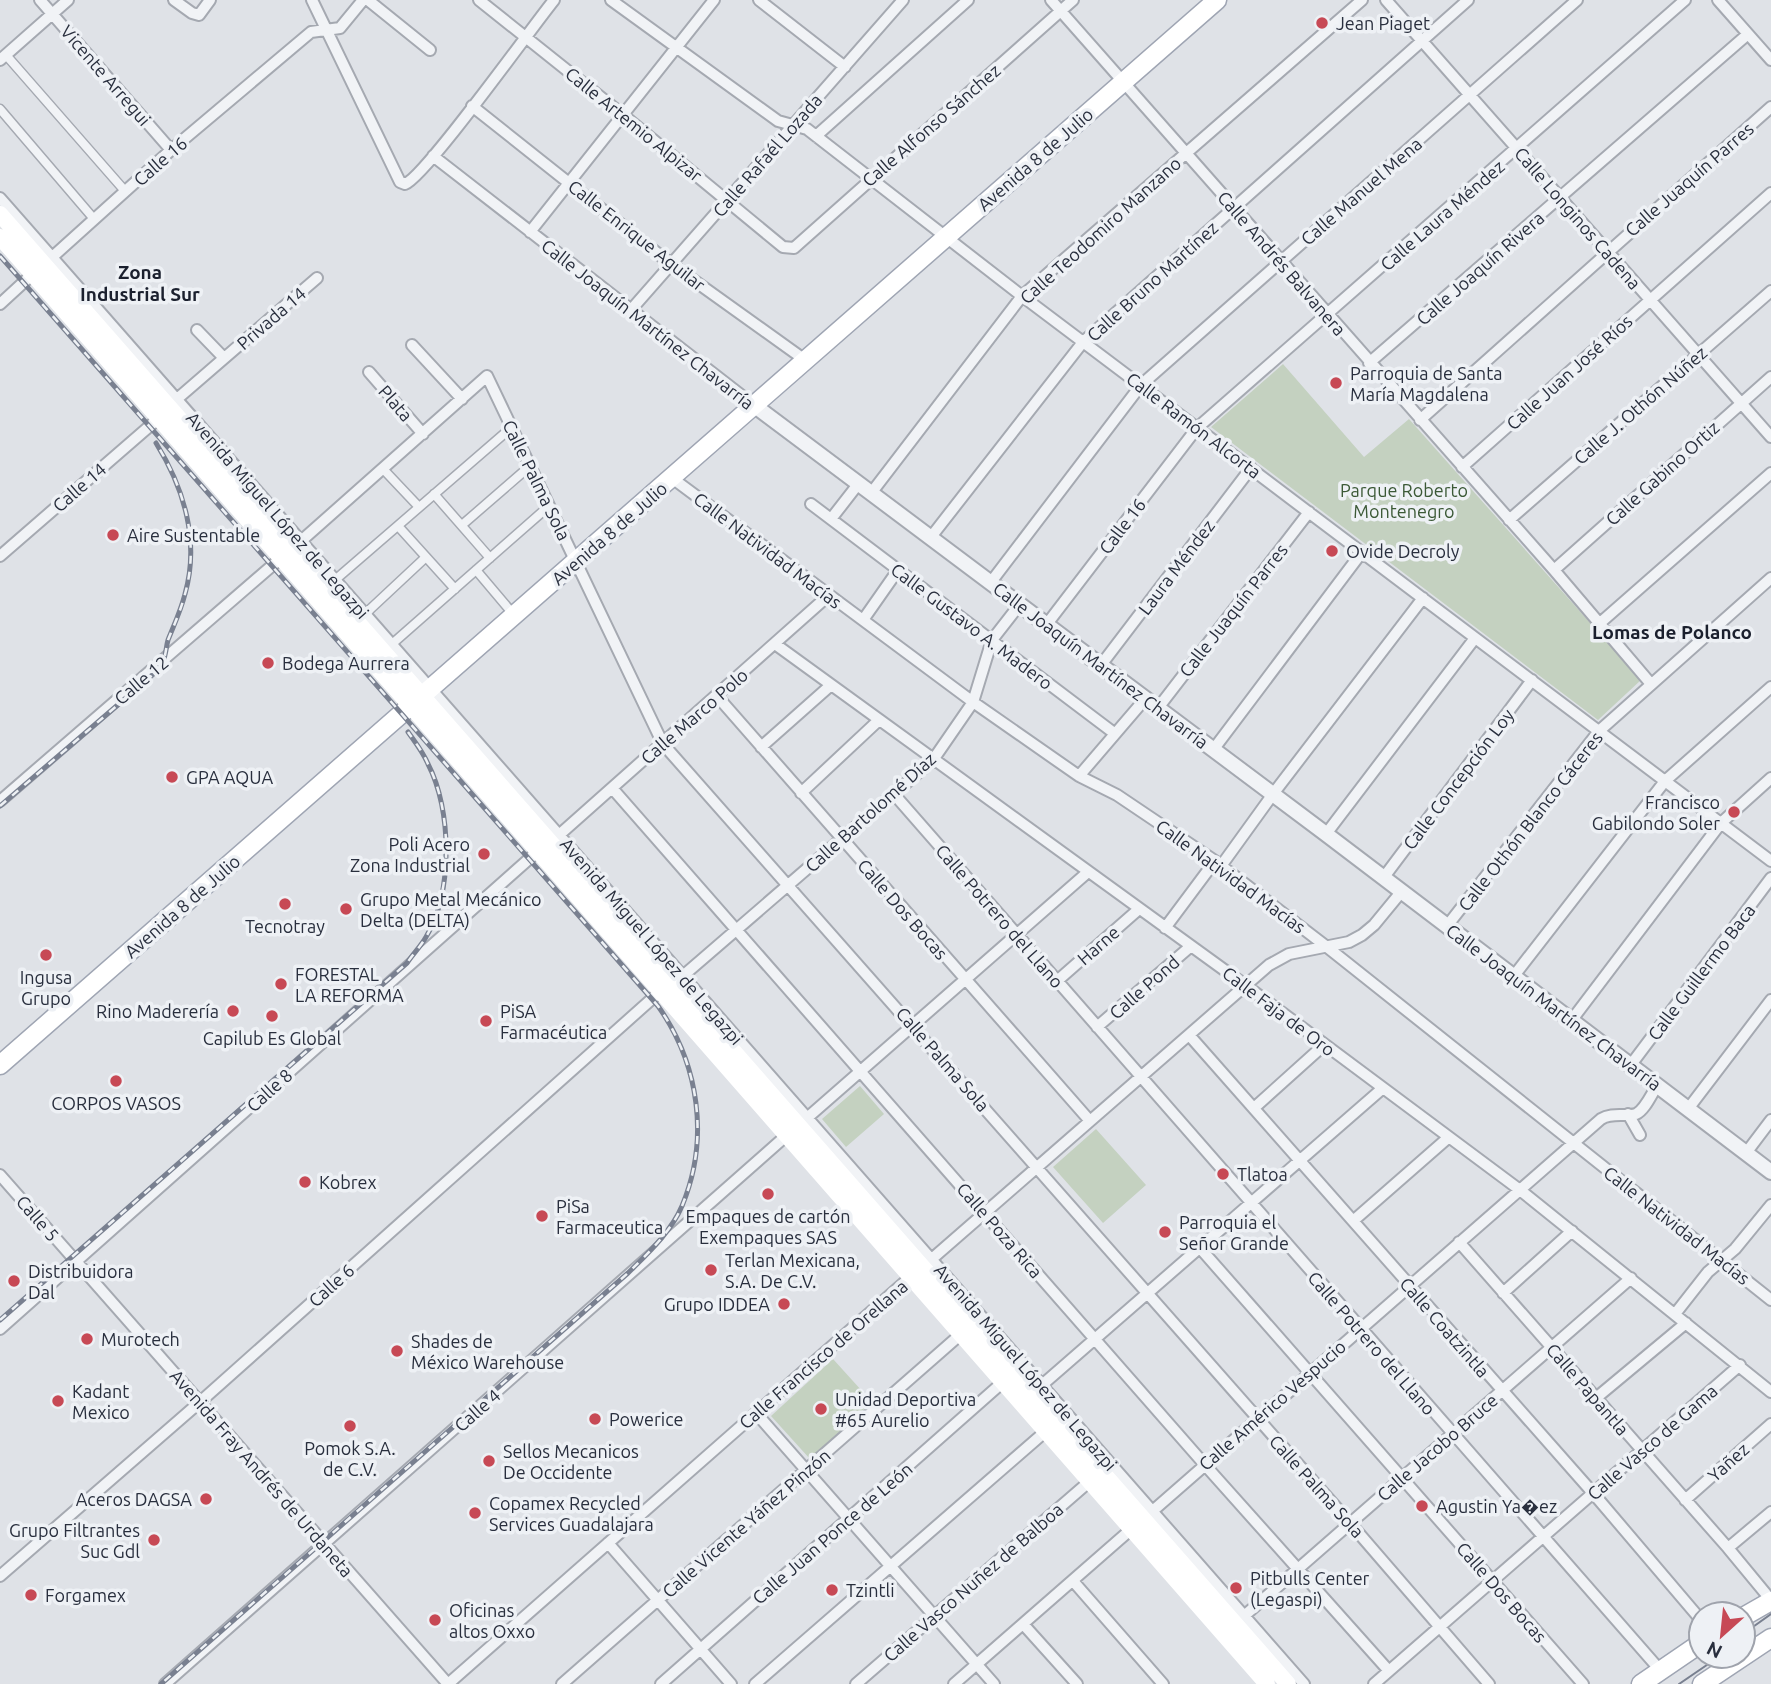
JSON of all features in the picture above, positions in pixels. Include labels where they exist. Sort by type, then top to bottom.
[{"type":"main road","name":"Avenida 8 de Julio","points":[[0,1065],[1217,0]]},
{"type":"main road","name":"Avenida Miguel López de Legazpi","points":[[0,214],[421,697],[566,872],[672,984],[1288,1684]]},
{"type":"main road","name":"Avenida Miguel López de Legazpi","points":[[0,237],[43,265],[159,418],[281,558],[421,697],[538,851],[566,872]]},
{"type":"main road","name":"Avenida Miguel López de Legazpi","points":[[672,984],[787,1135],[922,1268],[961,1334],[1003,1382],[1090,1480],[1142,1520],[1267,1684]]},
{"type":"main road","points":[[1702,1684],[1771,1638]]},
{"type":"main road","points":[[1641,1684],[1687,1652]]},
{"type":"street","name":"Vicente Arregui","points":[[40,0],[171,150]]},
{"type":"street","points":[[68,0],[3,58],[125,191]]},
{"type":"street","points":[[174,0],[199,15],[210,0]]},
{"type":"street","points":[[312,0],[400,181],[405,184],[411,182],[433,156],[554,0]]},
{"type":"street","points":[[366,0],[430,50]]},
{"type":"street","name":"Calle 16","points":[[0,304],[171,150],[311,32],[340,28],[366,0]]},
{"type":"street","name":"Calle Artemio Alpizar","points":[[479,0],[783,247],[789,249]]},
{"type":"street","name":"Calle Ramón Alcorta","points":[[611,0],[778,121],[807,129],[1022,296],[1771,861]]},
{"type":"street","points":[[530,232],[714,0]]},
{"type":"street","points":[[759,0],[845,67]]},
{"type":"street","name":"Calle Rafaél Lozada","points":[[630,311],[903,0]]},
{"type":"street","points":[[816,136],[968,0]]},
{"type":"street","name":"Calle Andrés Balvanera","points":[[1051,0],[1554,570],[1651,684]]},
{"type":"street","name":"Calle Alfonso Sánchez","points":[[789,249],[794,248],[1073,0]]},
{"type":"street","name":"Calle Teodomiro Manzano","points":[[872,492],[1022,296],[1362,0]]},
{"type":"street","name":"Calle Longinos Cadena","points":[[1385,0],[1771,437]]},
{"type":"street","name":"Calle Bruno Martínez","points":[[931,537],[1083,342],[1468,0]]},
{"type":"street","name":"Calle Manuel Mena","points":[[991,582],[1141,385],[1577,0]]},
{"type":"street","name":"Calle Laura Méndez","points":[[1197,428],[1685,0]]},
{"type":"street","points":[[1718,0],[1771,60]]},
{"type":"street","name":"Calle Joaquín Rivera","points":[[1369,363],[1748,34]]},
{"type":"street","name":"Calle Enrique Aguilar","points":[[472,106],[671,264],[805,360]]},
{"type":"street","name":"Calle Juaquín Parres","points":[[1420,420],[1771,107]]},
{"type":"street","points":[[0,109],[94,219]]},
{"type":"street","name":"Calle Joaquín Martínez Chavarría","points":[[433,156],[755,406],[1384,877],[1771,1172]]},
{"type":"street","name":"Calle Juan José Ríos","points":[[1462,467],[1771,193]]},
{"type":"street","name":"Avenida Miguel López de Legazpi","points":[[0,198],[43,265],[177,399],[392,644],[421,697],[559,835],[672,984],[807,1118],[922,1268],[1042,1385],[1142,1520],[1244,1616],[1304,1684]]},
{"type":"street","name":"Privada 14","points":[[225,358],[317,278]]},
{"type":"street","name":"Calle J. Othón Núñez","points":[[1509,520],[1771,291]]},
{"type":"street","points":[[177,399],[225,358],[197,330]]},
{"type":"street","points":[[301,541],[462,399],[412,345]]},
{"type":"street","name":"Plata","points":[[369,372],[423,434]]},
{"type":"street","name":"Calle Palma Sola","points":[[462,399],[487,376],[663,744],[1350,1522],[1489,1684]]},
{"type":"street","name":"Calle Gabino Ortiz","points":[[1554,570],[1771,377]]},
{"type":"street","name":"Calle 14","points":[[0,556],[159,418]]},
{"type":"street","points":[[335,580],[512,427]]},
{"type":"street","name":"Calle 16","points":[[1047,624],[1197,428]]},
{"type":"street","points":[[461,525],[530,466]]},
{"type":"street","name":"Laura Méndez","points":[[1101,665],[1251,468]]},
{"type":"street","points":[[384,470],[419,507]]},
{"type":"street","points":[[1600,623],[1771,474]]},
{"type":"street","name":"Calle Natividad Macías","points":[[672,478],[973,702],[1079,776],[1117,795],[1218,863],[1771,1300]]},
{"type":"street","points":[[831,519],[859,483]]},
{"type":"street","points":[[435,494],[490,558]]},
{"type":"street","name":"Calle Gustavo A. Madero","points":[[811,504],[1114,733]]},
{"type":"street","points":[[392,644],[549,506]]},
{"type":"street","name":"Calle Juaquín Parres","points":[[1158,708],[1309,512]]},
{"type":"street","points":[[398,526],[455,589]]},
{"type":"street","points":[[1213,750],[1362,552]]},
{"type":"street","name":"Calle 12","points":[[0,801],[281,558]]},
{"type":"street","points":[[365,614],[426,558]]},
{"type":"street","points":[[476,570],[514,615]]},
{"type":"street","points":[[863,620],[898,570]]},
{"type":"street","name":"Calle Othón Blanco Cáceres","points":[[1447,926],[1599,731],[1771,578]]},
{"type":"street","name":"Calle Marco Polo","points":[[559,835],[829,595]]},
{"type":"street","points":[[1165,928],[1273,794],[1423,598]]},
{"type":"street","name":"Calle Bartolomé Díaz","points":[[672,984],[933,760],[973,702],[992,639],[1020,604]]},
{"type":"street","points":[[1326,834],[1475,638]]},
{"type":"street","name":"Calle Faja de Oro","points":[[775,644],[1245,985],[1520,1190],[1771,1392]]},
{"type":"street","name":"Calle Concepción Loy","points":[[1384,877],[1532,680]]},
{"type":"street","points":[[761,747],[831,685]]},
{"type":"street","points":[[1513,977],[1665,781],[1771,687]]},
{"type":"street","name":"Calle Dos Bocas","points":[[717,696],[1090,1121]]},
{"type":"street","points":[[1079,776],[1145,699]]},
{"type":"street","points":[[801,793],[879,720]]},
{"type":"street","points":[[1571,1020],[1721,823],[1771,778]]},
{"type":"street","name":"Calle Poza Rica","points":[[612,789],[1389,1671]]},
{"type":"street","name":"Calle Potrero del Llano","points":[[893,793],[1660,1670]]},
{"type":"street","name":"Calle 8","points":[[0,1328],[538,851]]},
{"type":"street","points":[[807,1118],[1088,872]]},
{"type":"street","name":"Calle Guillermo Baca","points":[[1630,1066],[1771,878]]},
{"type":"street","name":"Calle Francisco de Orellana","points":[[448,1684],[1269,965],[1289,954],[1349,942],[1362,935],[1374,925],[1402,891]]},
{"type":"street","name":"Harne","points":[[1056,981],[1139,909]]},
{"type":"street","name":"Calle Pond","points":[[1097,1027],[1191,947]]},
{"type":"street","name":"Calle 6","points":[[0,1576],[672,984]]},
{"type":"street","points":[[1688,1109],[1771,1000]]},
{"type":"street","name":"Calle Coatzintla","points":[[1189,1035],[1687,1604]]},
{"type":"street","points":[[1254,1108],[1324,1045]]},
{"type":"street","name":"Calle Américo Vespucio","points":[[954,1684],[1601,1118],[1607,1115],[1635,1114],[1641,1110],[1657,1086]]},
{"type":"street","points":[[1042,1385],[1383,1088]]},
{"type":"street","points":[[1628,1114],[1640,1135]]},
{"type":"street","points":[[1746,1153],[1771,1120]]},
{"type":"street","name":"Calle 4","points":[[165,1684],[787,1135]]},
{"type":"street","points":[[1353,1221],[1449,1138]]},
{"type":"street","name":"Calle 5","points":[[0,1175],[76,1262]]},
{"type":"street","points":[[1675,1314],[1708,1272],[1735,1249],[1771,1205]]},
{"type":"street","points":[[1503,1293],[1572,1231]]},
{"type":"street","name":"Calle Papantla","points":[[1459,1242],[1728,1548],[1771,1601]]},
{"type":"street","name":"Calle Dos Bocas","points":[[1200,1248],[1583,1684]]},
{"type":"street","name":"Avenida Fray Andrés de Urdaneta","points":[[76,1262],[448,1684]]},
{"type":"street","name":"Calle Jacobo Bruce","points":[[1244,1616],[1630,1278]]},
{"type":"street","points":[[1596,1398],[1686,1323]]},
{"type":"street","name":"Calle Vicente Yáñez Pinzón","points":[[562,1684],[961,1334]]},
{"type":"street","name":"Calle Vasco de Gama","points":[[1374,1684],[1740,1365]]},
{"type":"street","name":"Calle Juan Ponce de León","points":[[661,1684],[1003,1382]]},
{"type":"street","points":[[756,1413],[994,1684]]},
{"type":"street","name":"Yañez","points":[[1685,1500],[1771,1424]]},
{"type":"street","points":[[755,1684],[1046,1430]]},
{"type":"street","name":"Calle Vasco Nuñez de Balboa","points":[[856,1684],[1090,1480]]},
{"type":"street","points":[[1728,1548],[1771,1512]]},
{"type":"street","points":[[608,1543],[731,1684]]},
{"type":"street","points":[[1073,1581],[1163,1684]]},
{"type":"street","points":[[1023,1624],[1077,1684]]},
{"type":"green space","name":"Parque Roberto Montenegro","points":[[1283,364],[1364,457],[1409,419],[1641,680],[1598,720],[1211,427]]},
{"type":"green space","points":[[860,1086],[884,1114],[846,1147],[822,1119]]},
{"type":"green space","points":[[1096,1129],[1146,1185],[1103,1223],[1053,1167]]},
{"type":"green space","name":"Unidad Deportiva #65 Aurelio","points":[[833,1359],[872,1402],[810,1459],[771,1416]]},
{"type":"tram line","points":[[1757,1624],[1771,1614]]},
{"type":"tram line","points":[[1679,1684],[1700,1670]]},
{"type":"railway","points":[[0,256],[658,1006],[683,1052],[696,1103],[698,1129],[691,1181],[677,1216],[651,1250],[161,1684]]},
{"type":"railway","points":[[0,806],[147,680],[163,661],[185,594],[191,554],[187,516],[174,478],[156,443]]},
{"type":"railway","points":[[0,1320],[407,963],[422,944],[435,919],[441,897],[445,875],[445,827],[436,783],[424,755],[408,732]]},
{"type":"place","name":"Jean Piaget","points":[[1322,23]]},
{"type":"place","name":"Parroquia de Santa María Magdalena","points":[[1336,383]]},
{"type":"place","name":"Aire Sustentable","points":[[113,535]]},
{"type":"place","name":"Ovide Decroly","points":[[1332,551]]},
{"type":"place","name":"Bodega Aurrera","points":[[268,663]]},
{"type":"place","name":"GPA AQUA","points":[[172,777]]},
{"type":"place","name":"Francisco Gabilondo Soler","points":[[1734,812]]},
{"type":"place","name":"Poli Acero Zona Industrial","points":[[484,854]]},
{"type":"place","name":"Tecnotray","points":[[285,904]]},
{"type":"place","name":"Grupo Metal Mecánico Delta (DELTA)","points":[[346,909]]},
{"type":"place","name":"Ingusa Grupo","points":[[46,955]]},
{"type":"place","name":"FORESTAL LA REFORMA","points":[[281,984]]},
{"type":"place","name":"Rino Maderería","points":[[233,1011]]},
{"type":"place","name":"Capilub Es Global","points":[[272,1016]]},
{"type":"place","name":"PiSA Farmacéutica","points":[[486,1021]]},
{"type":"place","name":"CORPOS VASOS","points":[[116,1081]]},
{"type":"place","name":"Tlatoa","points":[[1223,1174]]},
{"type":"place","name":"Kobrex","points":[[305,1182]]},
{"type":"place","name":"Empaques de cartón Exempaques SAS","points":[[768,1194]]},
{"type":"place","name":"PiSa Farmaceutica","points":[[542,1216]]},
{"type":"place","name":"Parroquia el Señor Grande","points":[[1165,1232]]},
{"type":"place","name":"Terlan Mexicana, S.A. De C.V.","points":[[711,1270]]},
{"type":"place","name":"Distribuidora Dal","points":[[14,1281]]},
{"type":"place","name":"Grupo IDDEA","points":[[784,1304]]},
{"type":"place","name":"Murotech","points":[[87,1339]]},
{"type":"place","name":"Shades de México Warehouse","points":[[397,1351]]},
{"type":"place","name":"Kadant Mexico","points":[[58,1401]]},
{"type":"place","name":"Unidad Deportiva #65 Aurelio","points":[[821,1409]]},
{"type":"place","name":"Powerice","points":[[595,1419]]},
{"type":"place","name":"Pomok S.A. de C.V.","points":[[350,1426]]},
{"type":"place","name":"Sellos Mecanicos De Occidente","points":[[489,1461]]},
{"type":"place","name":"Aceros DAGSA","points":[[206,1499]]},
{"type":"place","name":"Agustin Ya�ez","points":[[1422,1506]]},
{"type":"place","name":"Copamex Recycled Services Guadalajara","points":[[475,1513]]},
{"type":"place","name":"Grupo Filtrantes Suc Gdl","points":[[154,1540]]},
{"type":"place","name":"Pitbulls Center (Legaspi)","points":[[1236,1588]]},
{"type":"place","name":"Tzintli","points":[[832,1590]]},
{"type":"place","name":"Forgamex","points":[[31,1595]]},
{"type":"place","name":"Oficinas altos Oxxo","points":[[435,1620]]},
{"type":"district","name":"Zona Industrial Sur","points":[[140,283]]},
{"type":"district","name":"Lomas de Polanco","points":[[1672,632]]}]
